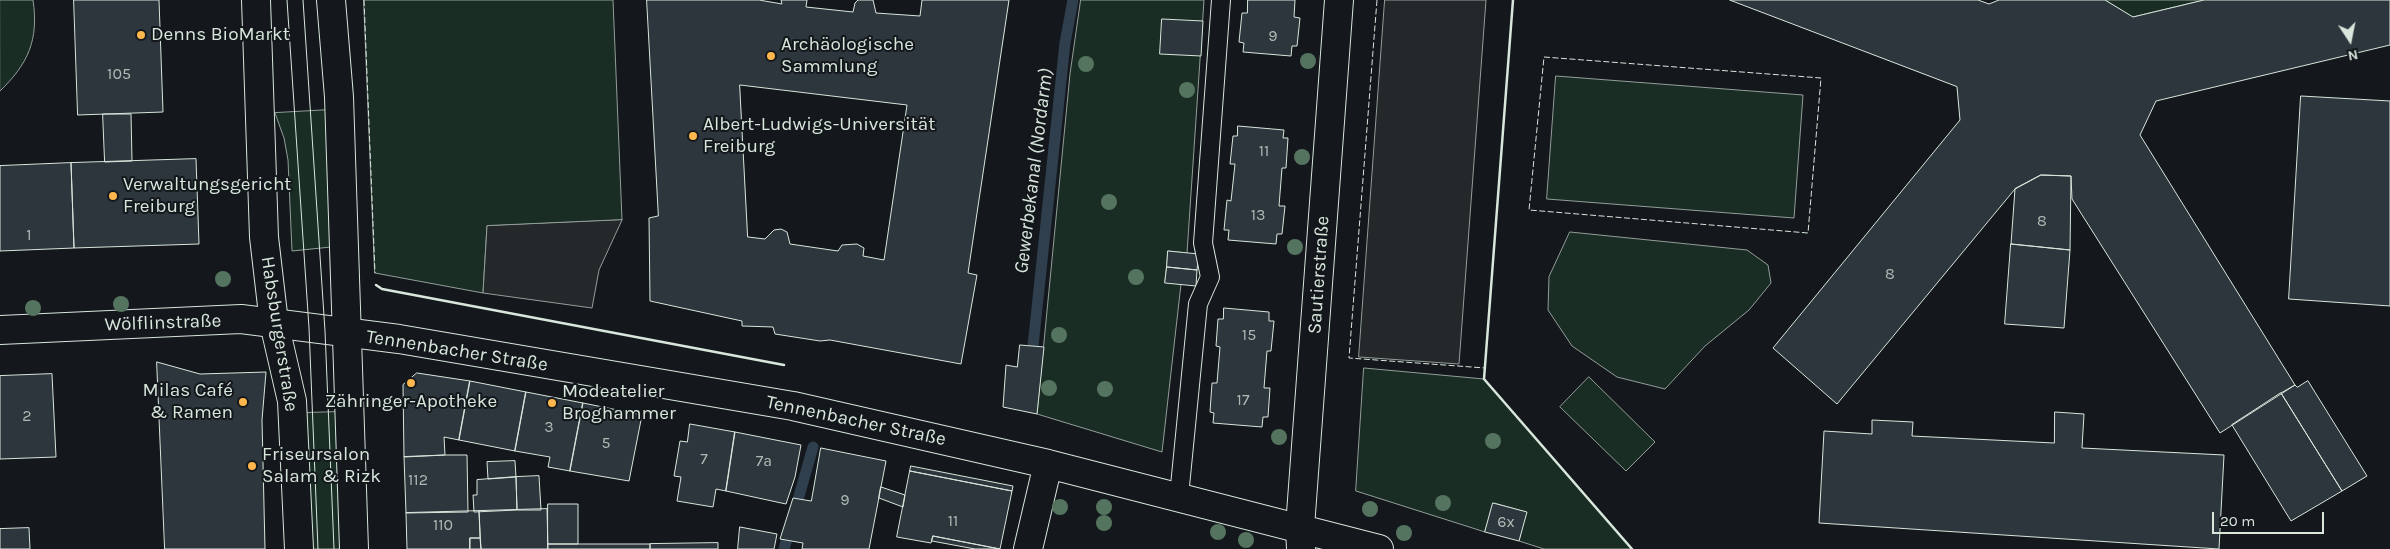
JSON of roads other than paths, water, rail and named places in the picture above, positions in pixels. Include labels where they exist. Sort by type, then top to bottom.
[{"type":"street","name":"Habsburgerstraße","points":[[256,0],[264,237],[274,323],[292,401],[299,549]]},
{"type":"street","points":[[331,0],[339,97],[335,332],[354,549]]},
{"type":"street","name":"Sautierstraße","points":[[1301,538],[1339,0]]},
{"type":"street","name":"Wölflinstraße","points":[[0,330],[241,320],[335,332]]},
{"type":"street","name":"Tennenbacher Straße","points":[[335,332],[399,339],[793,406],[1179,496],[1301,538],[1379,549]]},
{"type":"street","points":[[1028,549],[1048,464]]},
{"type":"lane","points":[[1179,496],[1198,304],[1210,277],[1203,243],[1221,0]]},
{"type":"waterway","name":"Gewerbekanal (Nordarm)","points":[[1033,346],[1065,43],[1073,0]]},
{"type":"waterway","name":"Gewerbekanal (Nordarm)","points":[[784,549],[813,447]]},
{"type":"tram line","points":[[287,0],[309,328],[318,549]]},
{"type":"tram line","points":[[303,0],[325,331],[334,549]]},
{"type":"place","name":"Denns BioMarkt","points":[[141,35]]},
{"type":"place","name":"Archäologische Sammlung","points":[[771,56]]},
{"type":"place","name":"Albert-Ludwigs-Universität Freiburg","points":[[693,136]]},
{"type":"place","name":"Verwaltungsgericht Freiburg","points":[[113,196]]},
{"type":"place","name":"Zähringer-Apotheke","points":[[411,383]]},
{"type":"place","name":"Milas Café & Ramen","points":[[243,402]]},
{"type":"place","name":"Modeatelier Broghammer","points":[[552,403]]},
{"type":"place","name":"Friseursalon Salam & Rizk","points":[[252,466]]}]
